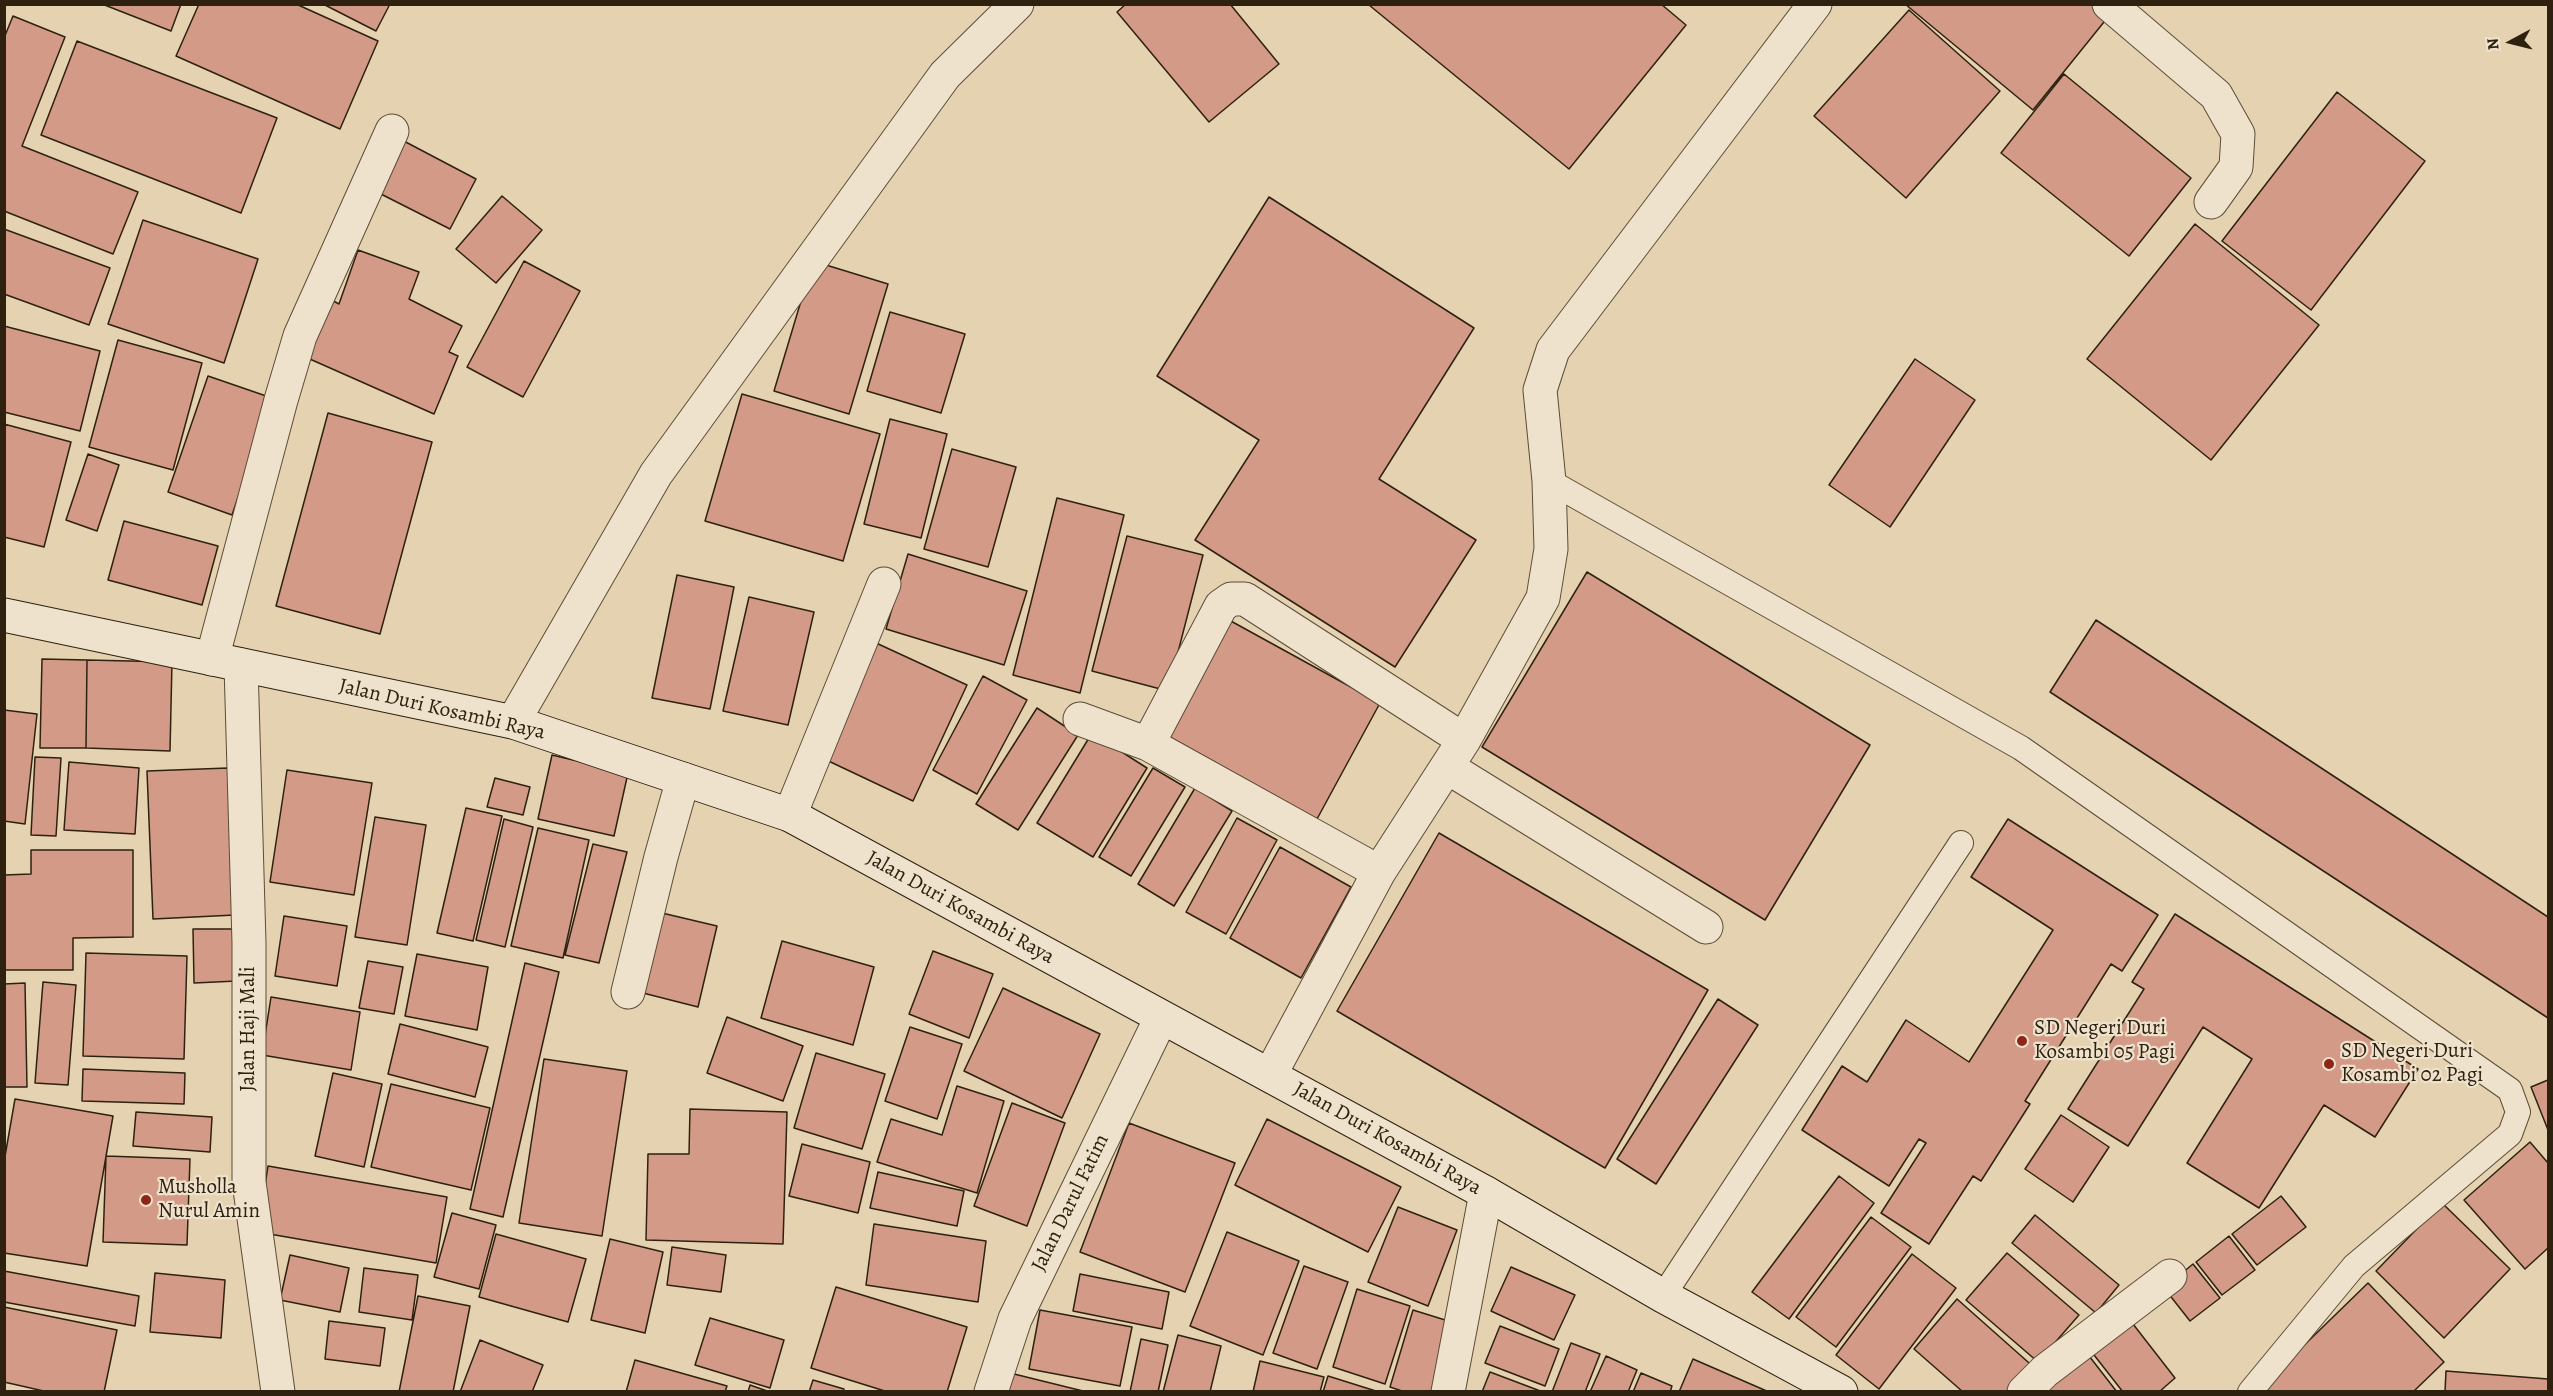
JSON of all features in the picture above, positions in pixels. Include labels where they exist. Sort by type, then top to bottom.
[{"type":"street","points":[[513,722],[656,474],[945,75],[1017,4]]},
{"type":"street","points":[[1270,1075],[1379,872],[1464,740],[1543,597],[1551,549],[1549,482],[1540,390],[1553,350],[1815,4]]},
{"type":"street","points":[[2109,4],[2216,95],[2238,135],[2236,167],[2211,202]]},
{"type":"street","name":"Jalan Haji Mali","points":[[278,1392],[249,1182],[249,943],[227,662],[281,400],[300,336],[392,131]]},
{"type":"street","points":[[790,815],[884,584]]},
{"type":"street","points":[[1148,744],[1221,606],[1231,598],[1245,599],[1464,740]]},
{"type":"street","name":"Jalan Duri Kosambi Raya","points":[[4,615],[513,722],[790,815],[1486,1193],[1663,1296],[1841,1392]]},
{"type":"street","points":[[1080,719],[1148,744],[1379,872]]},
{"type":"street","points":[[1447,767],[1706,927]]},
{"type":"street","points":[[628,992],[661,857],[683,779]]},
{"type":"street","name":"Jalan Darul Fatim","points":[[991,1392],[1015,1319],[1161,1018]]},
{"type":"street","points":[[1448,1392],[1486,1193]]},
{"type":"street","points":[[2024,1392],[2045,1371],[2170,1276]]},
{"type":"lane","points":[[1549,482],[2021,748],[2510,1090],[2518,1112],[2510,1134],[2354,1266],[2250,1392]]},
{"type":"lane","points":[[1663,1296],[1961,843]]},
{"type":"building","points":[[102,4],[181,4],[171,31]]},
{"type":"building","points":[[199,4],[296,4],[378,41],[340,129],[176,56]]},
{"type":"building","points":[[323,4],[390,4],[376,31]]},
{"type":"building","points":[[1126,4],[1230,4],[1279,64],[1209,122],[1117,12]]},
{"type":"building","points":[[1661,4],[1686,25],[1569,169],[1369,5]]},
{"type":"building","points":[[1905,4],[2093,4],[2108,17],[2033,110]]},
{"type":"building","points":[[1909,10],[2000,91],[1906,198],[1814,116]]},
{"type":"building","points":[[13,16],[65,37],[22,146],[138,192],[113,254],[4,211],[4,38]]},
{"type":"building","points":[[77,41],[277,118],[241,213],[41,135]]},
{"type":"building","points":[[2064,74],[2191,178],[2129,256],[2001,153]]},
{"type":"building","points":[[2337,92],[2425,161],[2311,310],[2222,241]]},
{"type":"building","points":[[400,139],[476,179],[450,229],[373,190]]},
{"type":"building","points":[[502,196],[542,230],[496,283],[456,249]]},
{"type":"building","points":[[1269,197],[1474,328],[1379,479],[1476,540],[1395,667],[1195,540],[1259,440],[1157,376]]},
{"type":"building","points":[[143,220],[258,259],[224,363],[108,324]]},
{"type":"building","points":[[2195,224],[2319,325],[2211,460],[2087,359]]},
{"type":"building","points":[[4,229],[110,268],[89,325],[4,294]]},
{"type":"building","points":[[358,250],[419,272],[409,299],[462,326],[449,352],[458,356],[434,414],[303,356],[328,298],[339,304]]},
{"type":"building","points":[[524,261],[580,291],[523,397],[467,367]]},
{"type":"building","points":[[813,261],[888,284],[849,414],[774,391]]},
{"type":"building","points":[[890,312],[965,334],[941,413],[867,391]]},
{"type":"building","points":[[4,326],[100,351],[80,431],[4,412]]},
{"type":"building","points":[[118,340],[202,363],[173,470],[89,447]]},
{"type":"building","points":[[1915,359],[1975,400],[1890,527],[1829,485]]},
{"type":"building","points":[[208,376],[272,398],[232,515],[168,492]]},
{"type":"building","points":[[742,394],[880,434],[843,561],[705,521]]},
{"type":"building","points":[[328,413],[432,442],[380,634],[276,606]]},
{"type":"building","points":[[890,419],[947,434],[921,538],[864,524]]},
{"type":"building","points":[[4,424],[71,442],[44,547],[4,537]]},
{"type":"building","points":[[952,449],[1016,467],[988,567],[924,549]]},
{"type":"building","points":[[88,454],[119,465],[97,531],[66,520]]},
{"type":"building","points":[[1057,498],[1124,515],[1080,693],[1013,675]]},
{"type":"building","points":[[124,521],[218,546],[202,605],[108,580]]},
{"type":"building","points":[[1127,536],[1203,555],[1168,691],[1092,671]]},
{"type":"building","points":[[908,554],[1027,591],[1004,665],[886,629]]},
{"type":"building","points":[[1587,572],[1870,745],[1765,920],[1482,747]]},
{"type":"building","points":[[677,575],[734,587],[710,709],[652,698]]},
{"type":"building","points":[[749,597],[814,612],[788,725],[723,711]]},
{"type":"building","points":[[1229,620],[1380,703],[1317,819],[1166,735]]},
{"type":"building","points":[[2096,620],[2548,917],[2548,1018],[2050,692]]},
{"type":"building","points":[[874,642],[967,685],[913,801],[820,757]]},
{"type":"building","points":[[42,659],[87,660],[86,748],[40,748]]},
{"type":"building","points":[[87,660],[172,662],[170,751],[86,748]]},
{"type":"building","points":[[983,676],[1027,700],[977,794],[933,770]]},
{"type":"building","points":[[1037,708],[1078,735],[1018,830],[976,804]]},
{"type":"building","points":[[4,710],[37,714],[25,824],[4,821]]},
{"type":"building","points":[[1092,733],[1147,768],[1093,857],[1037,823]]},
{"type":"building","points":[[552,755],[628,773],[614,836],[538,819]]},
{"type":"building","points":[[35,757],[61,758],[56,836],[31,835]]},
{"type":"building","points":[[69,762],[139,768],[135,834],[64,830]]},
{"type":"building","points":[[228,768],[235,915],[153,919],[147,771]]},
{"type":"building","points":[[1153,768],[1185,787],[1131,876],[1099,857]]},
{"type":"building","points":[[287,770],[372,783],[354,895],[270,882]]},
{"type":"building","points":[[495,778],[530,787],[523,815],[487,807]]},
{"type":"building","points":[[1195,788],[1232,811],[1174,906],[1138,884]]},
{"type":"building","points":[[466,808],[502,816],[473,941],[437,933]]},
{"type":"building","points":[[375,817],[426,825],[407,945],[355,937]]},
{"type":"building","points":[[1237,818],[1277,840],[1226,934],[1186,912]]},
{"type":"building","points":[[504,819],[533,827],[505,947],[476,940]]},
{"type":"building","name":"SD Negeri Duri Kosambi 05 Pagi","points":[[2008,819],[2158,915],[2122,971],[2111,964],[2025,1101],[2030,1104],[1981,1181],[1973,1176],[1929,1244],[1881,1213],[1926,1143],[1919,1139],[1889,1186],[1802,1130],[1842,1066],[1867,1082],[1906,1020],[1969,1062],[2053,930],[1971,877]]},
{"type":"building","points":[[538,828],[589,840],[563,958],[511,946]]},
{"type":"building","points":[[1439,833],[1708,990],[1605,1168],[1337,1011]]},
{"type":"building","points":[[593,844],[627,852],[599,963],[565,955]]},
{"type":"building","points":[[1280,847],[1351,887],[1301,978],[1230,938]]},
{"type":"building","points":[[31,850],[133,850],[133,937],[73,938],[73,970],[4,970],[4,875],[31,874]]},
{"type":"building","points":[[662,913],[717,926],[698,1007],[643,993]]},
{"type":"building","name":"SD Negeri Duri Kosambi 02 Pagi","points":[[2175,914],[2418,1069],[2375,1137],[2324,1105],[2259,1208],[2187,1163],[2252,1059],[2203,1027],[2128,1146],[2068,1109],[2144,989],[2132,982]]},
{"type":"building","points":[[284,916],[347,926],[337,986],[275,976]]},
{"type":"building","points":[[193,929],[236,929],[237,981],[194,983]]},
{"type":"building","points":[[782,941],[874,967],[853,1045],[761,1018]]},
{"type":"building","points":[[933,951],[993,974],[969,1038],[909,1014]]},
{"type":"building","points":[[86,953],[187,956],[184,1059],[83,1056]]},
{"type":"building","points":[[417,954],[488,967],[477,1030],[405,1016]]},
{"type":"building","points":[[368,961],[403,967],[394,1014],[359,1008]]},
{"type":"building","points":[[525,963],[559,972],[503,1217],[470,1209]]},
{"type":"building","points":[[43,982],[76,985],[68,1085],[35,1083]]},
{"type":"building","points":[[25,983],[27,1087],[4,1087],[4,984]]},
{"type":"building","points":[[1003,988],[1100,1034],[1062,1118],[964,1071]]},
{"type":"building","points":[[271,997],[360,1012],[351,1070],[262,1055]]},
{"type":"building","points":[[1718,999],[1758,1025],[1656,1184],[1617,1159]]},
{"type":"building","points":[[727,1017],[803,1046],[783,1101],[707,1073]]},
{"type":"building","points":[[400,1024],[488,1047],[475,1097],[388,1074]]},
{"type":"building","points":[[910,1027],[962,1044],[937,1119],[885,1101]]},
{"type":"building","points":[[816,1053],[885,1074],[862,1149],[794,1128]]},
{"type":"building","points":[[544,1059],[627,1071],[602,1236],[519,1223]]},
{"type":"building","points":[[83,1069],[185,1073],[184,1104],[82,1101]]},
{"type":"building","points":[[333,1073],[382,1084],[364,1167],[315,1156]]},
{"type":"building","points":[[2548,1080],[2548,1130],[2531,1087]]},
{"type":"building","points":[[391,1084],[490,1108],[471,1190],[371,1167]]},
{"type":"building","points":[[957,1086],[1004,1101],[977,1193],[877,1162],[891,1119],[942,1135]]},
{"type":"building","points":[[15,1099],[113,1116],[87,1266],[4,1253],[4,1162]]},
{"type":"building","points":[[1012,1103],[1065,1123],[1027,1226],[974,1206]]},
{"type":"building","points":[[690,1109],[787,1112],[783,1244],[646,1240],[648,1154],[689,1154]]},
{"type":"building","points":[[136,1112],[212,1117],[210,1152],[133,1146]]},
{"type":"building","points":[[2061,1115],[2109,1147],[2073,1202],[2025,1169]]},
{"type":"building","points":[[1267,1119],[1401,1187],[1368,1252],[1235,1185]]},
{"type":"building","points":[[1129,1123],[1235,1163],[1185,1292],[1080,1252]]},
{"type":"building","points":[[2530,1142],[2548,1163],[2548,1248],[2525,1269],[2464,1200]]},
{"type":"building","points":[[802,1144],[870,1162],[858,1213],[789,1196]]},
{"type":"building","name":"Musholla Nurul Amin","points":[[106,1156],[190,1159],[187,1245],[103,1242]]},
{"type":"building","points":[[268,1166],[447,1197],[436,1263],[258,1232]]},
{"type":"building","points":[[878,1172],[964,1191],[957,1226],[870,1208]]},
{"type":"building","points":[[1839,1176],[1874,1203],[1789,1319],[1752,1292]]},
{"type":"building","points":[[2281,1196],[2306,1227],[2257,1265],[2232,1234]]},
{"type":"building","points":[[2442,1203],[2510,1269],[2444,1338],[2376,1271]]},
{"type":"building","points":[[1398,1207],[1457,1230],[1428,1306],[1368,1282]]},
{"type":"building","points":[[452,1213],[496,1225],[479,1289],[434,1277]]},
{"type":"building","points":[[2035,1215],[2119,1285],[2096,1313],[2012,1243]]},
{"type":"building","points":[[1871,1217],[1911,1247],[1836,1347],[1796,1317]]},
{"type":"building","points":[[874,1224],[986,1241],[978,1302],[866,1285]]},
{"type":"building","points":[[1227,1232],[1299,1261],[1263,1355],[1190,1326]]},
{"type":"building","points":[[496,1234],[586,1259],[568,1322],[479,1297]]},
{"type":"building","points":[[2229,1236],[2255,1270],[2222,1295],[2196,1262]]},
{"type":"building","points":[[610,1239],[663,1252],[645,1333],[591,1320]]},
{"type":"building","points":[[672,1247],[726,1255],[721,1292],[667,1285]]},
{"type":"building","points":[[2007,1253],[2079,1315],[2038,1362],[1966,1300]]},
{"type":"building","points":[[1912,1254],[1956,1288],[1879,1389],[1836,1355]]},
{"type":"building","points":[[290,1255],[349,1268],[340,1312],[280,1300]]},
{"type":"building","points":[[2193,1264],[2220,1298],[2190,1321],[2164,1288]]},
{"type":"building","points":[[1304,1266],[1348,1282],[1317,1369],[1273,1353]]},
{"type":"building","points":[[1511,1267],[1575,1295],[1554,1340],[1491,1311]]},
{"type":"building","points":[[364,1268],[418,1275],[412,1320],[359,1312]]},
{"type":"building","points":[[4,1271],[139,1296],[135,1326],[4,1302]]},
{"type":"building","points":[[155,1273],[225,1280],[221,1338],[150,1332]]},
{"type":"building","points":[[1080,1274],[1169,1292],[1162,1329],[1073,1311]]},
{"type":"building","points":[[2368,1283],[2444,1362],[2413,1392],[2256,1392]]},
{"type":"building","points":[[836,1287],[967,1327],[947,1392],[888,1392],[811,1368]]},
{"type":"building","points":[[1357,1289],[1410,1306],[1385,1384],[1333,1367]]},
{"type":"building","points":[[418,1296],[470,1306],[453,1392],[399,1392]]},
{"type":"building","points":[[1957,1299],[2037,1370],[2017,1392],[1963,1392],[1914,1349]]},
{"type":"building","points":[[4,1307],[117,1330],[104,1392],[48,1392],[4,1382]]},
{"type":"building","points":[[1040,1310],[1132,1327],[1120,1386],[1029,1369]]},
{"type":"building","points":[[1413,1310],[1458,1324],[1437,1392],[1405,1392],[1390,1387]]},
{"type":"building","points":[[2126,1315],[2175,1378],[2159,1392],[2123,1392],[2087,1346]]},
{"type":"building","points":[[710,1318],[784,1340],[770,1388],[695,1365]]},
{"type":"building","points":[[329,1321],[385,1328],[380,1366],[325,1359]]},
{"type":"building","points":[[1500,1326],[1559,1349],[1545,1386],[1485,1363]]},
{"type":"building","points":[[1178,1335],[1221,1346],[1210,1392],[1163,1392]]},
{"type":"building","points":[[1141,1339],[1168,1345],[1158,1392],[1130,1392]]},
{"type":"building","points":[[480,1340],[543,1365],[532,1392],[460,1392]]},
{"type":"building","points":[[1571,1343],[1600,1354],[1585,1392],[1552,1392]]},
{"type":"building","points":[[2086,1352],[2117,1392],[2036,1392]]},
{"type":"building","points":[[1606,1356],[1637,1370],[1628,1392],[1590,1392]]},
{"type":"building","points":[[1693,1359],[1769,1392],[1679,1392]]},
{"type":"building","points":[[635,1360],[727,1386],[725,1392],[626,1392]]},
{"type":"building","points":[[1260,1361],[1324,1377],[1320,1392],[1253,1392]]},
{"type":"building","points":[[2446,1371],[2548,1379],[2548,1392],[2445,1392]]},
{"type":"building","points":[[1006,1372],[1087,1392],[1001,1392]]},
{"type":"building","points":[[1490,1372],[1543,1392],[1482,1392]]},
{"type":"building","points":[[1641,1373],[1672,1386],[1670,1392],[1633,1392]]},
{"type":"building","points":[[1328,1376],[1379,1392],[1323,1392]]},
{"type":"building","points":[[813,1380],[844,1389],[843,1392],[809,1392]]},
{"type":"building","points":[[750,1385],[770,1392],[748,1392]]},
{"type":"place","name":"SD Negeri Duri Kosambi 05 Pagi","points":[[2022,1041]]},
{"type":"place","name":"SD Negeri Duri Kosambi 02 Pagi","points":[[2329,1064]]},
{"type":"place","name":"Musholla Nurul Amin","points":[[146,1200]]}]
